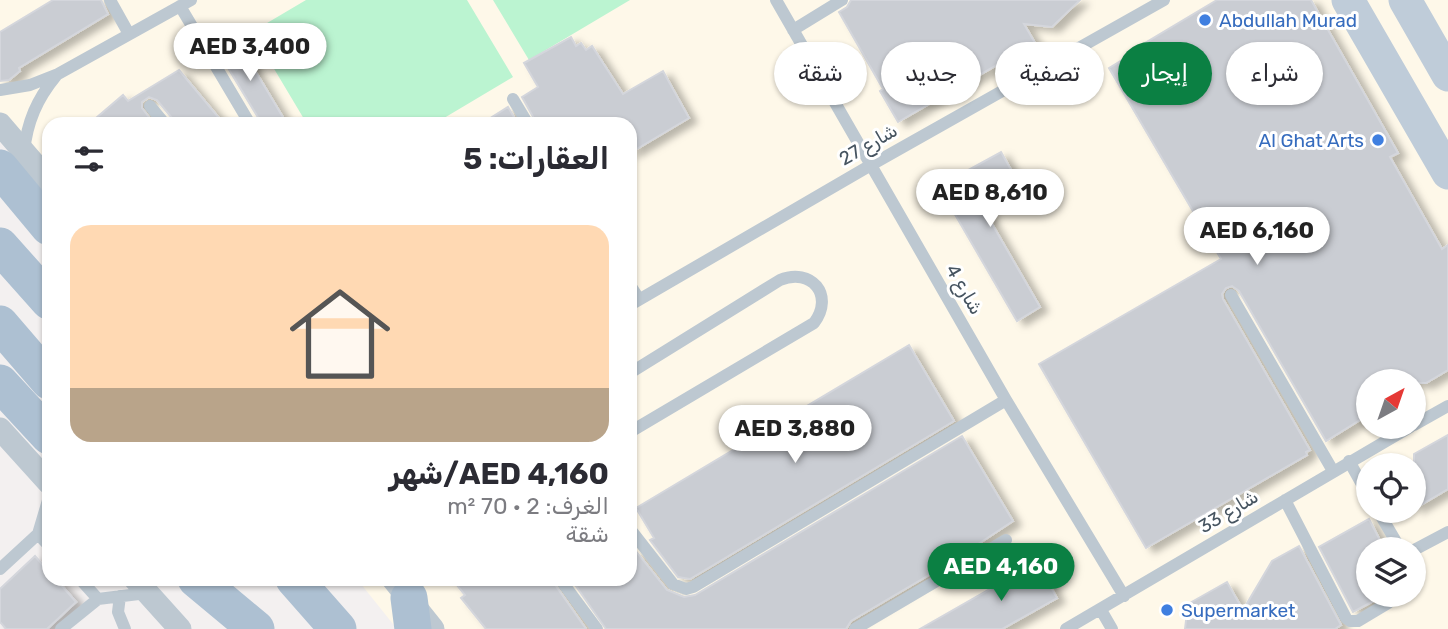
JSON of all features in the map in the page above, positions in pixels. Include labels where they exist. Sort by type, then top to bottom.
[{"type":"main road","points":[[12,160],[42,214]]},
{"type":"main road","points":[[0,246],[42,294]]},
{"type":"main road","points":[[0,324],[42,373]]},
{"type":"main road","points":[[0,383],[42,428]]},
{"type":"main road","points":[[205,586],[259,629]]},
{"type":"main road","points":[[225,586],[259,629]]},
{"type":"main road","points":[[300,586],[332,622]]},
{"type":"main road","points":[[311,586],[332,622]]},
{"type":"street","points":[[1348,0],[1448,173]]},
{"type":"street","points":[[1405,0],[1448,75]]},
{"type":"street","points":[[0,124],[12,160],[42,177]]},
{"type":"street","points":[[0,429],[42,476]]},
{"type":"street","points":[[134,589],[180,629]]},
{"type":"street","points":[[405,602],[433,629]]},
{"type":"lane","points":[[110,0],[128,34]]},
{"type":"lane","name":"شارع 4","points":[[776,0],[1006,400],[1124,596]]},
{"type":"lane","points":[[793,30],[842,0]]},
{"type":"lane","name":"شارع 27","points":[[637,301],[1164,0]]},
{"type":"lane","points":[[0,90],[30,85],[58,74],[186,3],[246,117]]},
{"type":"lane","points":[[12,160],[37,102],[58,74]]},
{"type":"lane","points":[[513,99],[524,117]]},
{"type":"lane","points":[[150,106],[160,117]]},
{"type":"lane","points":[[637,369],[780,280],[797,276],[814,282],[820,289],[822,307],[814,323],[637,428]]},
{"type":"lane","points":[[1231,295],[1333,471]]},
{"type":"lane","points":[[637,538],[673,584],[686,589],[693,587],[1006,400]]},
{"type":"lane","name":"شارع 33","points":[[1426,418],[1448,406]]},
{"type":"lane","name":"شارع 33","points":[[1066,629],[1389,439]]},
{"type":"lane","points":[[1349,461],[1356,474]]},
{"type":"lane","points":[[1284,500],[1346,618],[1358,621],[1381,607]]},
{"type":"lane","points":[[0,569],[38,534],[42,521]]},
{"type":"lane","points":[[1426,544],[1448,532]]},
{"type":"lane","points":[[38,534],[42,538]]},
{"type":"lane","points":[[855,629],[1006,540]]},
{"type":"lane","points":[[86,586],[97,599]]},
{"type":"lane","points":[[566,586],[597,629]]},
{"type":"lane","points":[[61,629],[97,599],[134,589]]},
{"type":"lane","points":[[125,629],[118,612],[134,589]]},
{"type":"lane","points":[[1101,610],[1112,629]]},
{"type":"shaded area","points":[[0,0],[1448,0],[1448,629],[397,629],[363,586],[637,586],[637,117],[42,117],[42,185],[0,133]]},
{"type":"green space","points":[[306,0],[467,0],[513,77],[446,117],[303,117],[252,32]]},
{"type":"green space","points":[[493,0],[630,0],[529,60]]},
{"type":"building","points":[[53,0],[101,0],[108,14],[19,68],[20,71],[9,80],[0,81],[0,32]]},
{"type":"building","points":[[851,0],[1080,0],[1052,27],[1024,24],[1034,42],[995,42],[995,66],[981,74],[981,42],[881,42],[881,86],[867,61],[867,42],[856,42],[839,12],[847,7]]},
{"type":"building","points":[[1217,0],[1311,0],[1398,153],[1390,157],[1442,249],[1448,245],[1448,370],[1426,383],[1426,369],[1356,369],[1356,422],[1326,441],[1239,291],[1232,286],[1226,288],[1222,294],[1223,299],[1310,450],[1306,452],[1307,455],[1146,548],[1039,364],[1221,259],[1131,105],[1212,105],[1212,42],[1147,42]]},
{"type":"building","points":[[235,37],[283,117],[258,117],[216,48]]},
{"type":"building","points":[[571,37],[576,46],[581,43],[586,50],[592,46],[623,94],[663,71],[689,118],[637,149],[637,117],[533,117],[522,97],[538,87],[524,63]]},
{"type":"building","points":[[1118,63],[1118,83],[1109,68]]},
{"type":"building","points":[[179,70],[218,117],[171,117],[157,100],[149,97],[142,102],[142,108],[149,117],[97,117],[123,95],[128,101]]},
{"type":"building","points":[[888,105],[927,105],[898,122]]},
{"type":"building","points":[[508,107],[514,117],[492,117]]},
{"type":"building","points":[[1001,152],[1018,182],[980,203],[1040,307],[1017,321],[950,206],[952,205],[941,185]]},
{"type":"building","points":[[909,345],[954,421],[690,579],[678,577],[650,540],[654,538],[637,507]]},
{"type":"building","points":[[1448,435],[1448,489],[1426,502],[1426,453],[1416,453]]},
{"type":"building","points":[[962,436],[1013,521],[951,562],[851,621],[846,629],[606,629],[576,586],[637,586],[637,552],[667,590],[684,597],[695,595]]},
{"type":"building","points":[[1362,523],[1371,523],[1378,537],[1356,537],[1356,607],[1362,607],[1353,612],[1319,547]]},
{"type":"building","points":[[1299,546],[1341,625],[1335,629],[1185,629],[1188,604],[1227,582],[1243,610],[1272,561]]},
{"type":"building","points":[[35,556],[42,564],[42,586],[62,586],[76,602],[47,629],[6,629],[0,622],[0,589]]},
{"type":"building","points":[[1037,562],[1057,598],[1002,629],[920,629]]},
{"type":"building","points":[[458,586],[556,586],[586,629],[486,629],[461,598],[465,595]]},
{"type":"place","name":"Abdullah Murad","points":[[1205,20]]},
{"type":"place","name":"Al Ghat Arts","points":[[1378,140]]},
{"type":"place","name":"Supermarket","points":[[1167,610]]}]
